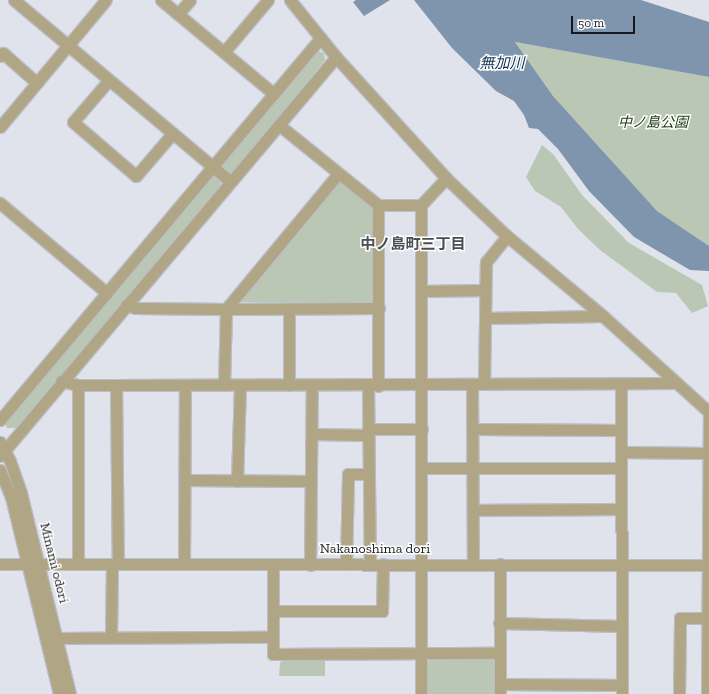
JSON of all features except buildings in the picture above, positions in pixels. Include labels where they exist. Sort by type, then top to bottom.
[{"type":"street","points":[[14,0],[172,134],[230,181]]},
{"type":"street","points":[[2,119],[37,83],[106,0]]},
{"type":"street","points":[[161,0],[274,94]]},
{"type":"street","points":[[178,14],[190,0]]},
{"type":"street","points":[[224,52],[268,0]]},
{"type":"street","points":[[290,0],[336,57],[446,178],[507,236],[603,316],[709,411],[707,694]]},
{"type":"street","points":[[0,420],[321,38]]},
{"type":"street","points":[[0,56],[3,53],[37,83]]},
{"type":"street","points":[[1,449],[126,305],[336,57]]},
{"type":"street","points":[[109,80],[73,122],[136,176],[172,134]]},
{"type":"street","points":[[279,125],[378,205],[421,205]]},
{"type":"street","points":[[224,385],[226,309],[338,174]]},
{"type":"street","points":[[421,694],[421,205],[446,178]]},
{"type":"street","points":[[0,203],[107,293]]},
{"type":"street","points":[[370,564],[368,432],[379,308],[378,205]]},
{"type":"street","points":[[484,384],[486,262],[507,236]]},
{"type":"street","points":[[421,290],[485,290]]},
{"type":"street","points":[[126,305],[136,308],[289,310],[379,308]]},
{"type":"street","points":[[289,310],[289,385]]},
{"type":"street","points":[[485,318],[603,316]]},
{"type":"street","points":[[61,381],[78,385],[240,386],[472,384],[621,385],[677,383]]},
{"type":"street","points":[[472,384],[473,564]]},
{"type":"street","points":[[78,385],[78,564]]},
{"type":"street","points":[[111,637],[115,564],[116,385]]},
{"type":"street","points":[[184,564],[186,480],[185,385]]},
{"type":"street","points":[[310,564],[312,385]]},
{"type":"street","points":[[500,564],[500,689],[622,689],[621,385]]},
{"type":"street","points":[[237,481],[240,386]]},
{"type":"street","points":[[312,434],[422,428]]},
{"type":"street","points":[[473,429],[621,430]]},
{"type":"street","name":"Minami odori","points":[[1,449],[21,493],[32,565],[58,694]]},
{"type":"street","points":[[621,452],[708,453]]},
{"type":"street","points":[[422,468],[621,468]]},
{"type":"street","name":"Minami odori","points":[[0,470],[11,497],[57,638],[70,694]]},
{"type":"street","points":[[346,564],[348,474],[369,474]]},
{"type":"street","points":[[186,480],[311,481]]},
{"type":"street","points":[[473,510],[621,509]]},
{"type":"street","name":"Nakanoshima dori","points":[[0,564],[708,565]]},
{"type":"street","points":[[273,611],[382,611],[383,564]]},
{"type":"street","points":[[273,565],[273,654],[421,652],[499,653]]},
{"type":"street","points":[[679,694],[680,618],[708,618]]},
{"type":"street","points":[[499,623],[621,626]]},
{"type":"street","points":[[57,638],[273,637]]},
{"type":"green space","name":"中ノ島公園","points":[[515,42],[709,77],[709,246],[657,211],[553,96]]},
{"type":"green space","points":[[317,51],[324,53],[325,60],[234,173],[230,174],[220,164]]},
{"type":"green space","points":[[542,145],[553,154],[582,195],[629,243],[702,285],[708,306],[692,313],[676,293],[657,292],[600,250],[578,229],[561,207],[535,191],[526,177]]},
{"type":"green space","points":[[211,174],[221,182],[220,188],[16,428],[7,428],[4,420]]},
{"type":"green space","points":[[339,180],[374,209],[373,303],[239,302]]},
{"type":"green space","points":[[431,657],[491,657],[495,662],[495,694],[427,694],[428,662]]},
{"type":"green space","points":[[283,658],[325,659],[325,676],[279,676],[280,663]]},
{"type":"water","points":[[356,0],[390,0],[364,16],[353,2]]},
{"type":"water","name":"無加川","points":[[414,0],[641,0],[709,22],[709,77],[515,42],[553,96],[657,211],[709,246],[709,271],[690,270],[634,237],[589,191],[558,149],[538,129],[529,128],[524,115],[514,101],[496,91],[452,48]]},
{"type":"district","name":"中ノ島町三丁目","points":[[413,245]]}]
